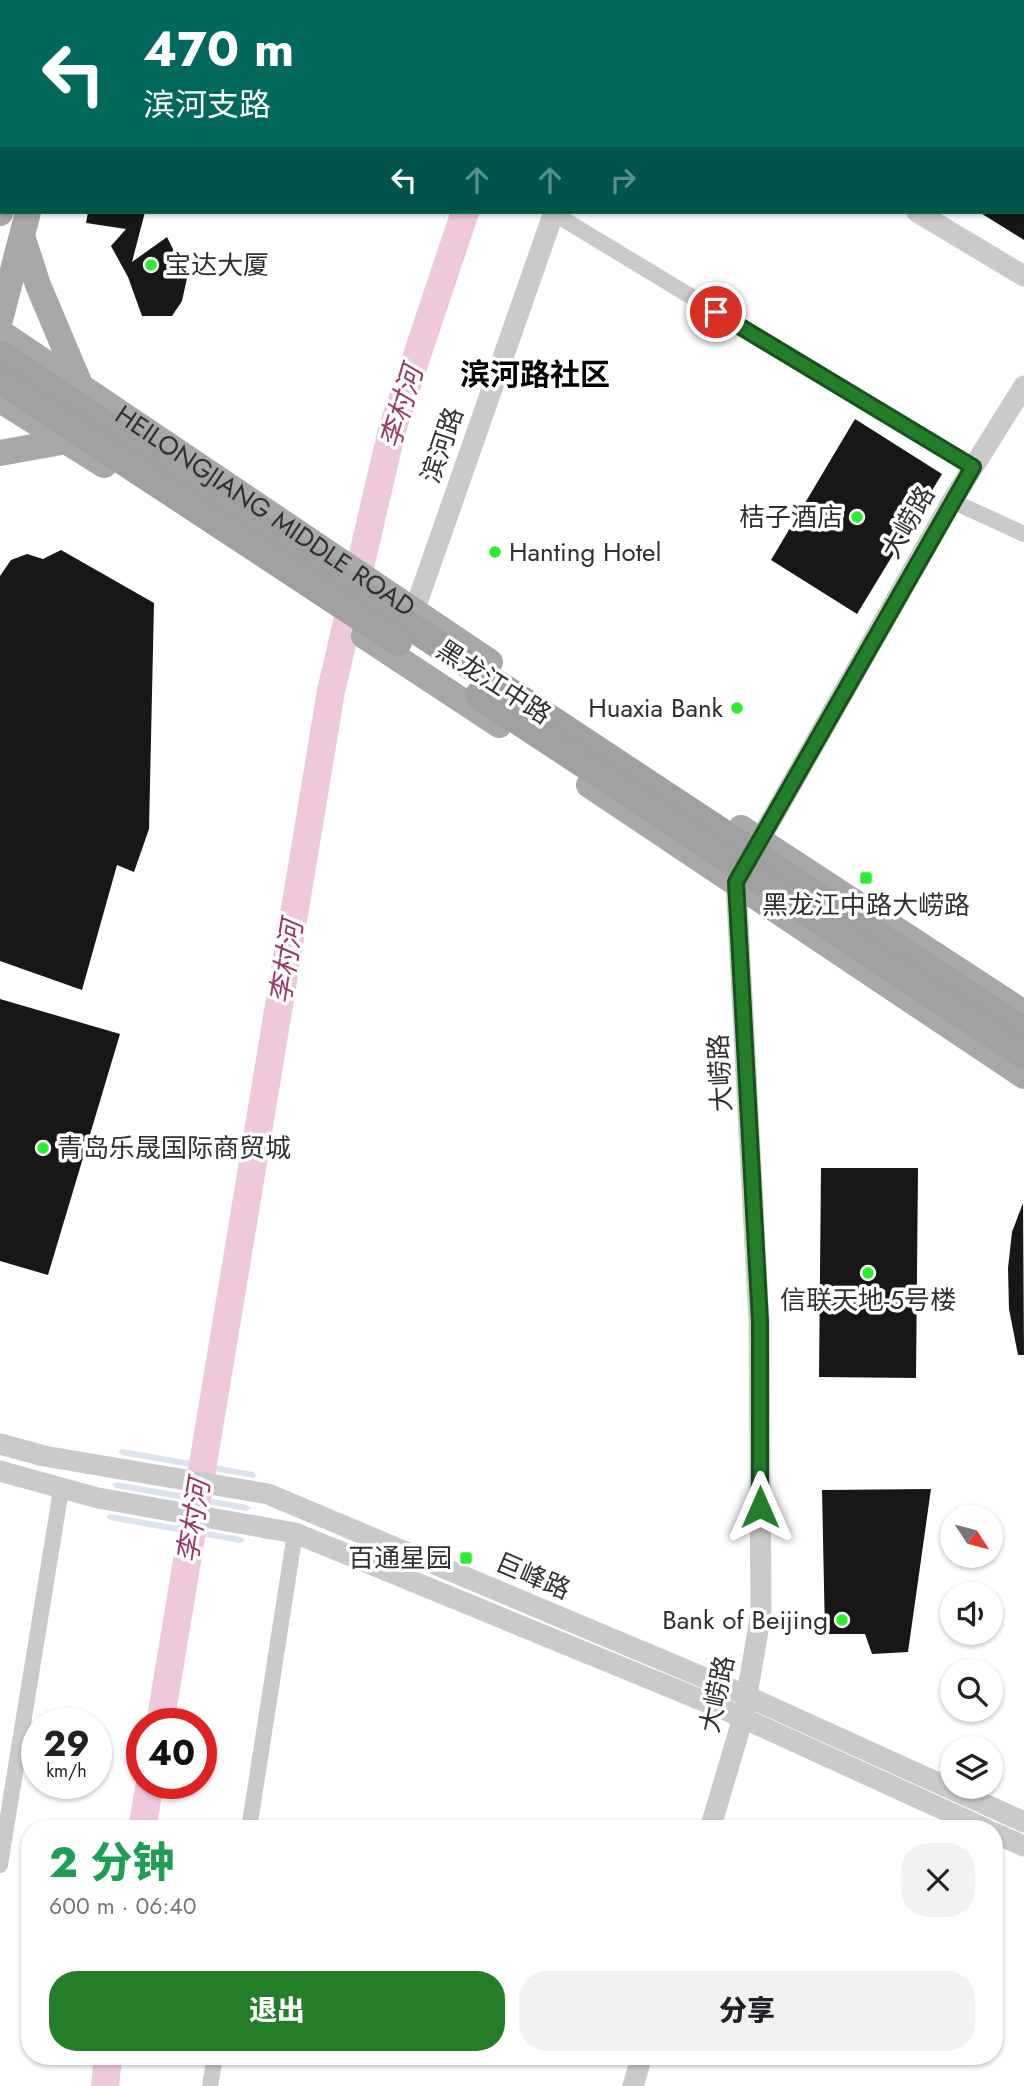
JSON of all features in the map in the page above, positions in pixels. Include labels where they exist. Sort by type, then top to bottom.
[{"type":"highway","name":"黑龙江中路","points":[[0,355],[1024,1032]]},
{"type":"highway","name":"黑龙江中路","points":[[0,380],[1024,1055]]},
{"type":"main road","points":[[0,320],[25,224]]},
{"type":"main road","points":[[25,224],[38,285],[80,387]]},
{"type":"main road","name":"HEILONGJIANG MIDDLE ROAD","points":[[0,332],[384,593],[1024,1013]]},
{"type":"main road","name":"HEILONGJIANG MIDDLE ROAD","points":[[0,400],[219,538],[1024,1076]]},
{"type":"main road","points":[[0,453],[67,441]]},
{"type":"street","name":"滨河路","points":[[397,657],[554,214]]},
{"type":"street","points":[[556,214],[973,467]]},
{"type":"street","points":[[920,214],[1024,276]]},
{"type":"street","name":"大崂路","points":[[713,1820],[748,1697],[761,1614],[760,1322],[736,882],[952,501],[1024,386]]},
{"type":"street","points":[[952,501],[1024,534]]},
{"type":"street","name":"巨峰路","points":[[0,1444],[268,1494],[748,1697],[1024,1822]]},
{"type":"street","name":"巨峰路","points":[[0,1471],[61,1490],[98,1498],[295,1534],[743,1718],[966,1820]]},
{"type":"street","points":[[0,1865],[61,1490]]},
{"type":"street","points":[[251,1820],[295,1534]]},
{"type":"street","points":[[1003,1837],[1024,1846]]},
{"type":"street","points":[[210,2086],[214,2065]]},
{"type":"street","points":[[633,2086],[639,2065]]},
{"type":"shaded area","points":[[123,1449],[253,1472],[257,1476],[253,1478],[122,1455],[118,1451]]},
{"type":"shaded area","points":[[117,1482],[247,1505],[251,1508],[246,1511],[116,1488],[112,1484]]},
{"type":"shaded area","points":[[110,1514],[241,1537],[245,1540],[240,1543],[109,1520],[106,1516]]},
{"type":"building","name":"宝达大厦","points":[[88,214],[144,214],[132,262],[167,237],[187,278],[182,301],[172,316],[142,316],[128,277],[111,246],[126,229],[86,223]]},
{"type":"building","points":[[982,214],[1024,214],[1024,240]]},
{"type":"building","name":"桔子酒店","points":[[855,419],[942,474],[857,614],[771,560]]},
{"type":"building","points":[[61,550],[154,603],[149,829],[134,872],[117,865],[82,990],[0,961],[0,576],[11,560],[27,554],[43,559]]},
{"type":"building","name":"青岛乐晟国际商贸城","points":[[0,999],[120,1034],[48,1275],[0,1261]]},
{"type":"building","name":"信联天地-5号楼","points":[[821,1168],[918,1168],[916,1378],[819,1377]]},
{"type":"building","points":[[1023,1203],[1024,1355],[1018,1355],[1009,1309],[1008,1268],[1012,1232]]},
{"type":"building","points":[[931,1489],[908,1652],[872,1654],[865,1634],[825,1634],[822,1490]]},
{"type":"waterway","name":"李村河","points":[[163,1708],[331,691],[392,430],[464,214]]},
{"type":"waterway","name":"李村河","points":[[144,1820],[147,1799]]},
{"type":"waterway","name":"李村河","points":[[105,2086],[107,2065]]},
{"type":"place","name":"宝达大厦","points":[[151,265]]},
{"type":"place","name":"桔子酒店","points":[[857,517]]},
{"type":"place","name":"Hanting Hotel","points":[[495,552]]},
{"type":"place","name":"Huaxia Bank","points":[[737,708]]},
{"type":"place","name":"黑龙江中路大崂路","points":[[866,878]]},
{"type":"place","name":"青岛乐晟国际商贸城","points":[[43,1148]]},
{"type":"place","name":"信联天地-5号楼","points":[[868,1273]]},
{"type":"place","name":"百通星园","points":[[466,1558]]},
{"type":"place","name":"Bank of Beijing","points":[[842,1620]]},
{"type":"district","name":"滨河路社区","points":[[535,375]]},
{"type":"route","points":[[716,312],[973,467],[758,839],[736,882],[760,1322],[760,1507]]}]
